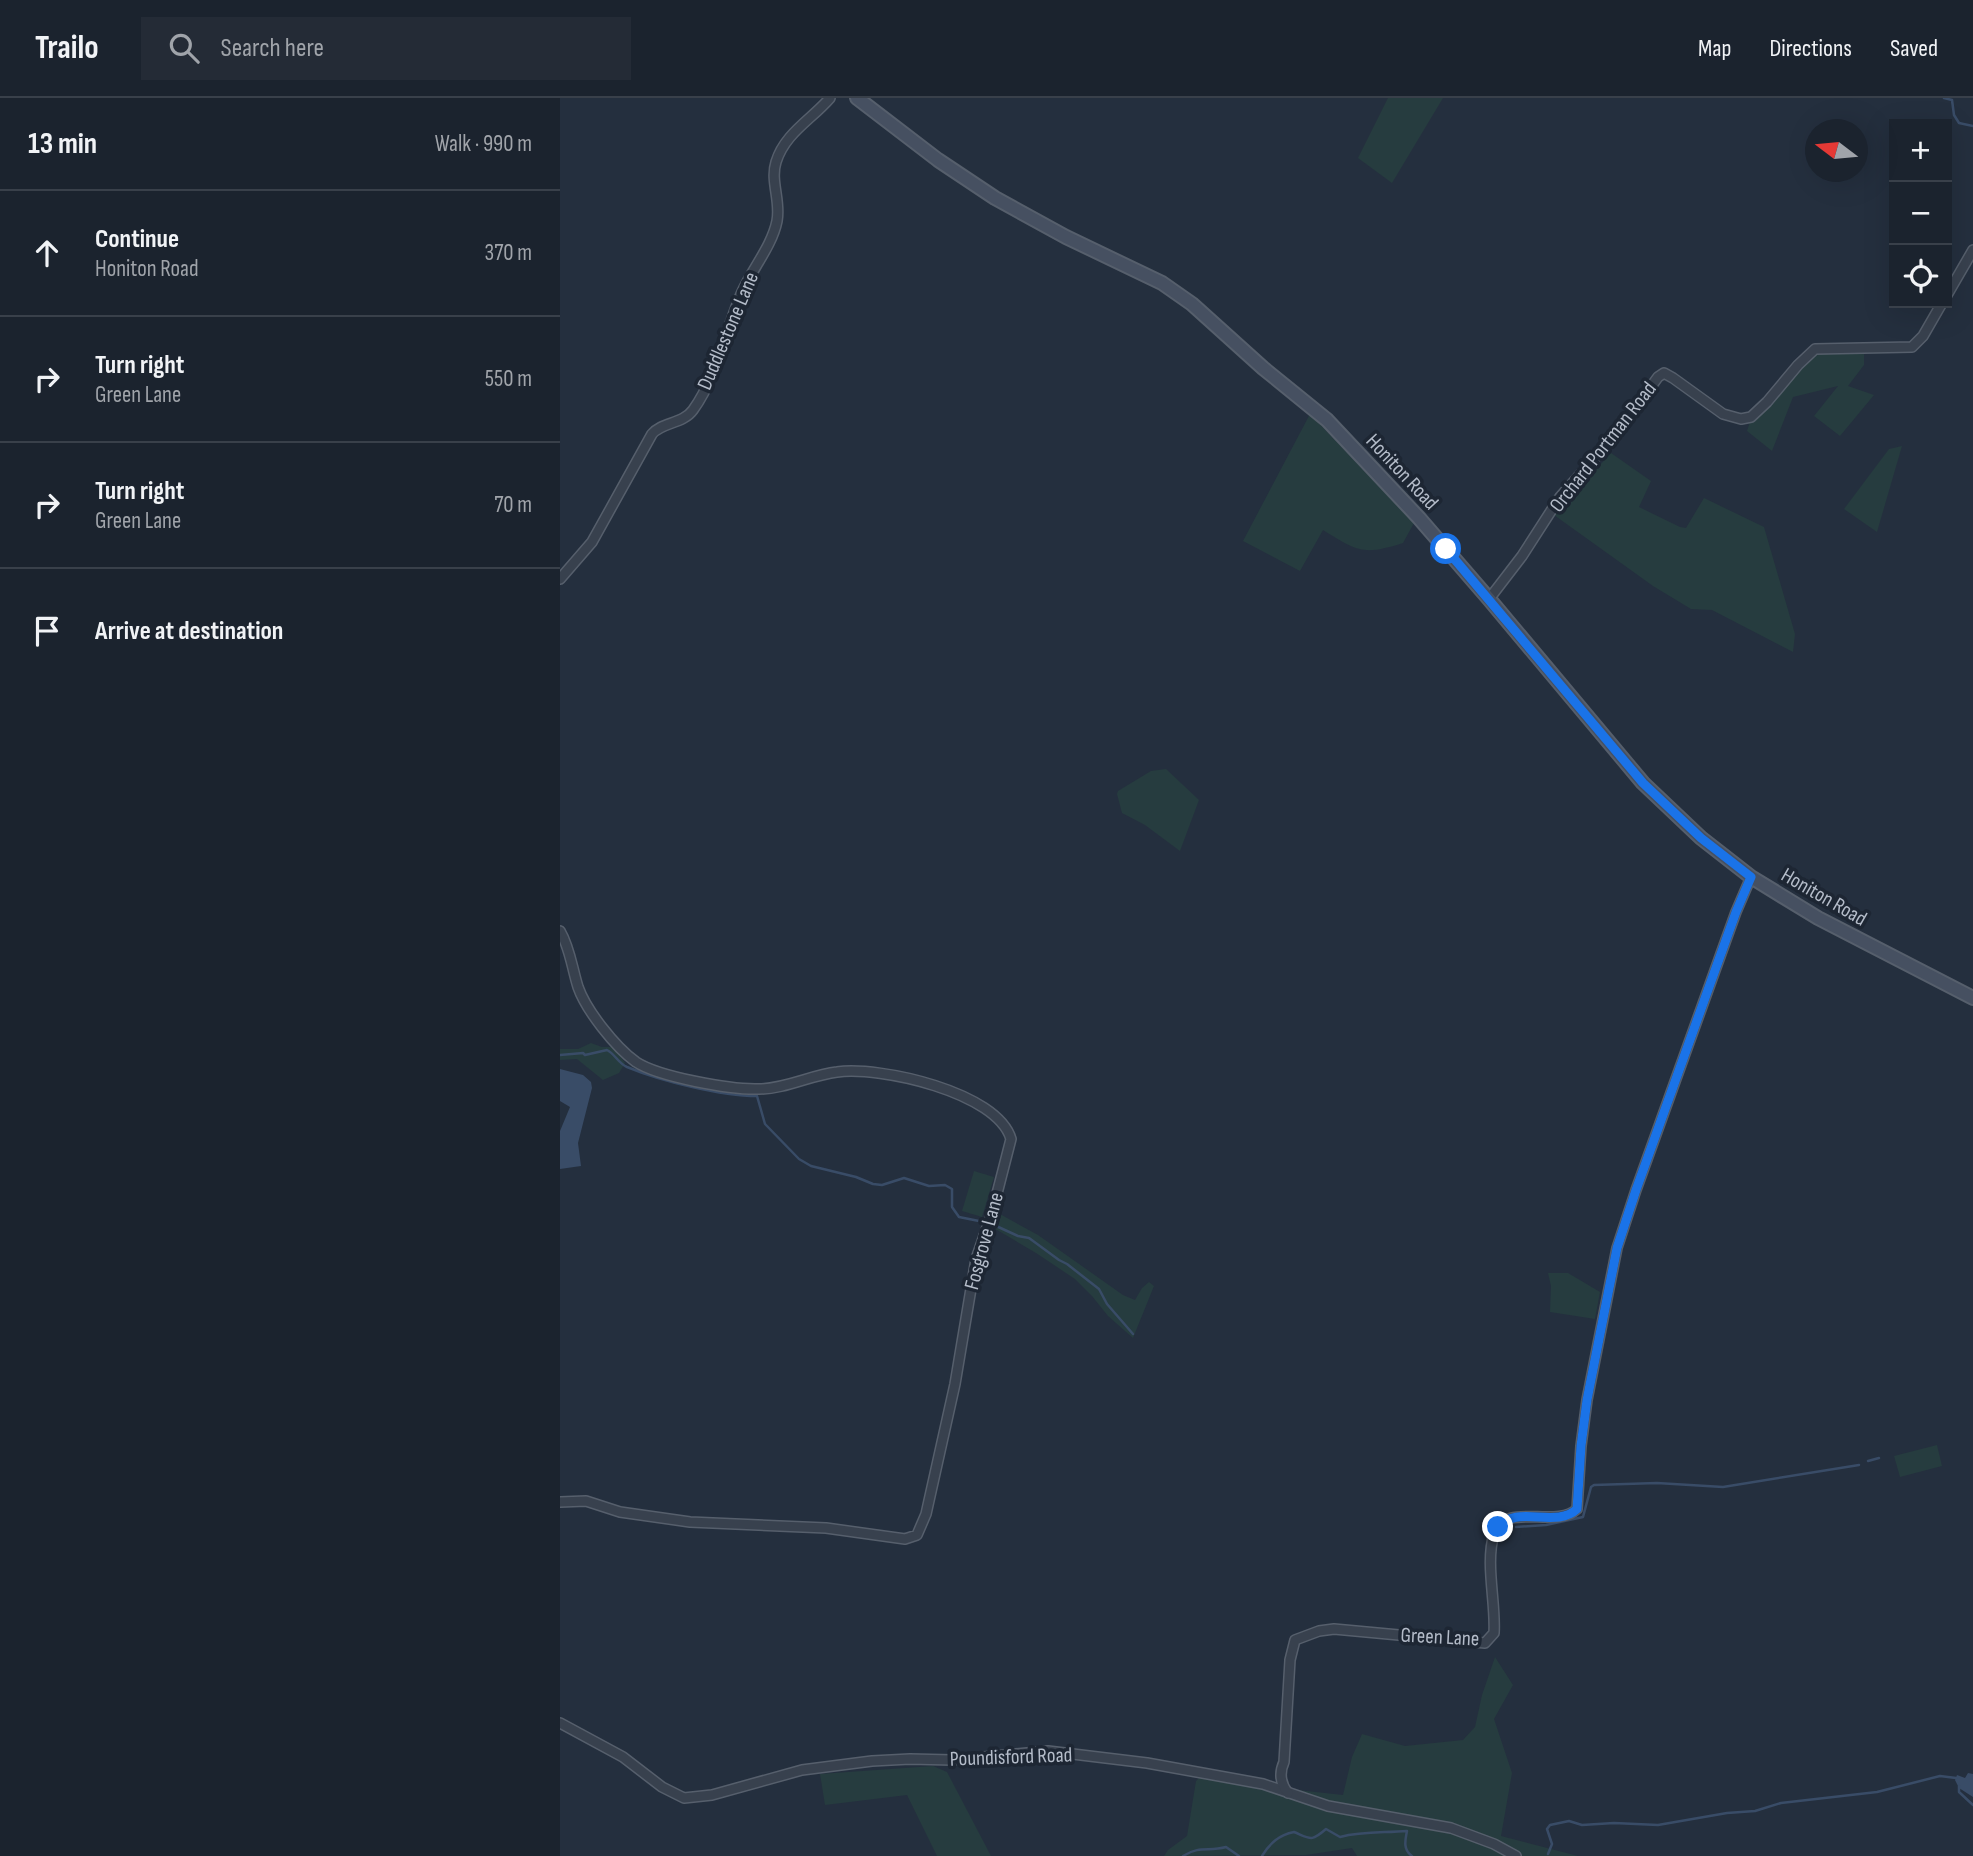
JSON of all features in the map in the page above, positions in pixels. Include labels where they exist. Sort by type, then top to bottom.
[{"type":"main road","name":"Honiton Road","points":[[857,98],[938,160],[995,198],[1066,237],[1145,273],[1185,298],[1264,369],[1327,419],[1489,598],[1643,783],[1701,838],[1751,877],[1818,918],[1973,998]]},
{"type":"street","name":"Duddlestone Lane","points":[[560,579],[592,542],[652,434],[681,421],[692,411],[727,339],[742,292],[777,223],[774,174],[776,163],[788,138],[830,98]]},
{"type":"street","points":[[1952,286],[1973,250]]},
{"type":"street","name":"Orchard Portman Road","points":[[1489,598],[1522,556],[1560,497],[1619,431],[1658,377],[1664,373],[1723,414],[1741,419],[1751,417],[1815,349],[1912,347],[1923,336],[1939,308]]},
{"type":"street","name":"Green Lane","points":[[1280,1770],[1284,1762],[1290,1660],[1295,1640],[1319,1631],[1334,1629],[1485,1643],[1494,1633],[1492,1548],[1494,1534],[1502,1521],[1520,1517],[1566,1517],[1577,1509],[1587,1400],[1617,1248],[1736,912],[1751,877]]},
{"type":"street","name":"Fosgrove Lane","points":[[560,931],[589,1010],[638,1064],[689,1079],[750,1089],[774,1088],[811,1076],[846,1071],[873,1071],[908,1078],[950,1092],[991,1113],[1007,1128],[1011,1139],[992,1213],[976,1259],[956,1384],[926,1514],[917,1535],[905,1539],[826,1528],[691,1522],[620,1512],[586,1501],[560,1502]]},
{"type":"street","name":"Poundisford Road","points":[[560,1723],[623,1757],[662,1787],[684,1798],[712,1795],[802,1770],[872,1761],[952,1760],[1048,1751],[1147,1763],[1263,1784],[1328,1806],[1451,1828],[1494,1844],[1516,1856]]},
{"type":"street","points":[[1263,1784],[1280,1770]]},
{"type":"street","points":[[1280,1770],[1282,1786],[1288,1793]]},
{"type":"green space","points":[[1388,98],[1443,98],[1392,183],[1358,158]]},
{"type":"green space","points":[[1815,353],[1864,354],[1864,365],[1848,386],[1874,395],[1840,436],[1814,416],[1838,386],[1793,397],[1772,451],[1747,431],[1750,422]]},
{"type":"green space","points":[[1310,414],[1414,523],[1403,543],[1378,549],[1361,549],[1344,543],[1323,530],[1300,571],[1243,541]]},
{"type":"green space","points":[[1902,446],[1877,532],[1844,509],[1889,449]]},
{"type":"green space","points":[[1611,453],[1651,481],[1639,507],[1680,527],[1686,528],[1704,498],[1764,527],[1795,634],[1793,652],[1712,610],[1691,609],[1653,586],[1554,515]]},
{"type":"green space","points":[[1166,769],[1199,800],[1180,851],[1145,825],[1122,813],[1117,794],[1151,771]]},
{"type":"green space","points":[[591,1043],[614,1047],[625,1063],[619,1073],[603,1080],[577,1059],[560,1060],[560,1049],[578,1049]]},
{"type":"green space","points":[[974,1171],[994,1177],[982,1217],[962,1211]]},
{"type":"green space","points":[[998,1213],[1038,1235],[1123,1295],[1135,1300],[1149,1282],[1154,1286],[1133,1338],[1108,1316],[1075,1279],[992,1227]]},
{"type":"green space","points":[[1548,1273],[1568,1273],[1600,1292],[1595,1319],[1550,1312],[1551,1286]]},
{"type":"green space","points":[[1937,1445],[1942,1466],[1900,1477],[1894,1456]]},
{"type":"green space","points":[[1495,1657],[1513,1685],[1494,1719],[1512,1773],[1501,1836],[1578,1856],[1357,1856],[1352,1848],[1306,1855],[1164,1856],[1187,1836],[1196,1781],[1201,1776],[1343,1795],[1352,1757],[1362,1734],[1405,1746],[1463,1740],[1475,1727]]},
{"type":"green space","points":[[933,1766],[947,1772],[991,1856],[937,1856],[907,1795],[825,1805],[820,1774]]},
{"type":"water","points":[[560,1069],[583,1075],[591,1082],[592,1088],[578,1143],[581,1166],[560,1169],[560,1131],[570,1107],[560,1101]]},
{"type":"water","points":[[1968,1773],[1973,1774],[1973,1797],[1959,1788],[1955,1780],[1957,1775],[1965,1778]]},
{"type":"waterway","points":[[1944,98],[1952,100],[1954,115],[1959,123],[1973,126]]},
{"type":"waterway","points":[[560,1055],[585,1055],[607,1050],[624,1065],[657,1077],[709,1091],[757,1096],[765,1124],[799,1159],[811,1166],[873,1184],[882,1185],[904,1178],[929,1186],[945,1185],[952,1189],[952,1207],[959,1217],[984,1222]]},
{"type":"waterway","points":[[994,1225],[1029,1238],[1099,1289],[1107,1304],[1133,1334]]},
{"type":"waterway","points":[[1868,1461],[1879,1458]]},
{"type":"waterway","points":[[1516,1527],[1546,1525],[1583,1517],[1591,1487],[1594,1485],[1657,1483],[1723,1487],[1859,1465]]},
{"type":"waterway","points":[[1548,1854],[1552,1844],[1547,1829],[1550,1825],[1569,1821],[1582,1825],[1658,1825],[1755,1811],[1781,1803],[1877,1792],[1940,1776],[1956,1778]]},
{"type":"waterway","points":[[1959,1786],[1959,1792],[1973,1805]]},
{"type":"waterway","points":[[1262,1856],[1279,1837],[1294,1832],[1311,1838],[1326,1829],[1340,1837],[1407,1831],[1406,1848],[1412,1856]]},
{"type":"waterway","points":[[1183,1856],[1195,1851],[1226,1847],[1239,1856]]},
{"type":"route","points":[[1446,549],[1643,783],[1701,838],[1751,877],[1736,912],[1617,1248],[1587,1400],[1577,1509],[1566,1517],[1520,1517],[1502,1521],[1498,1527]]}]
